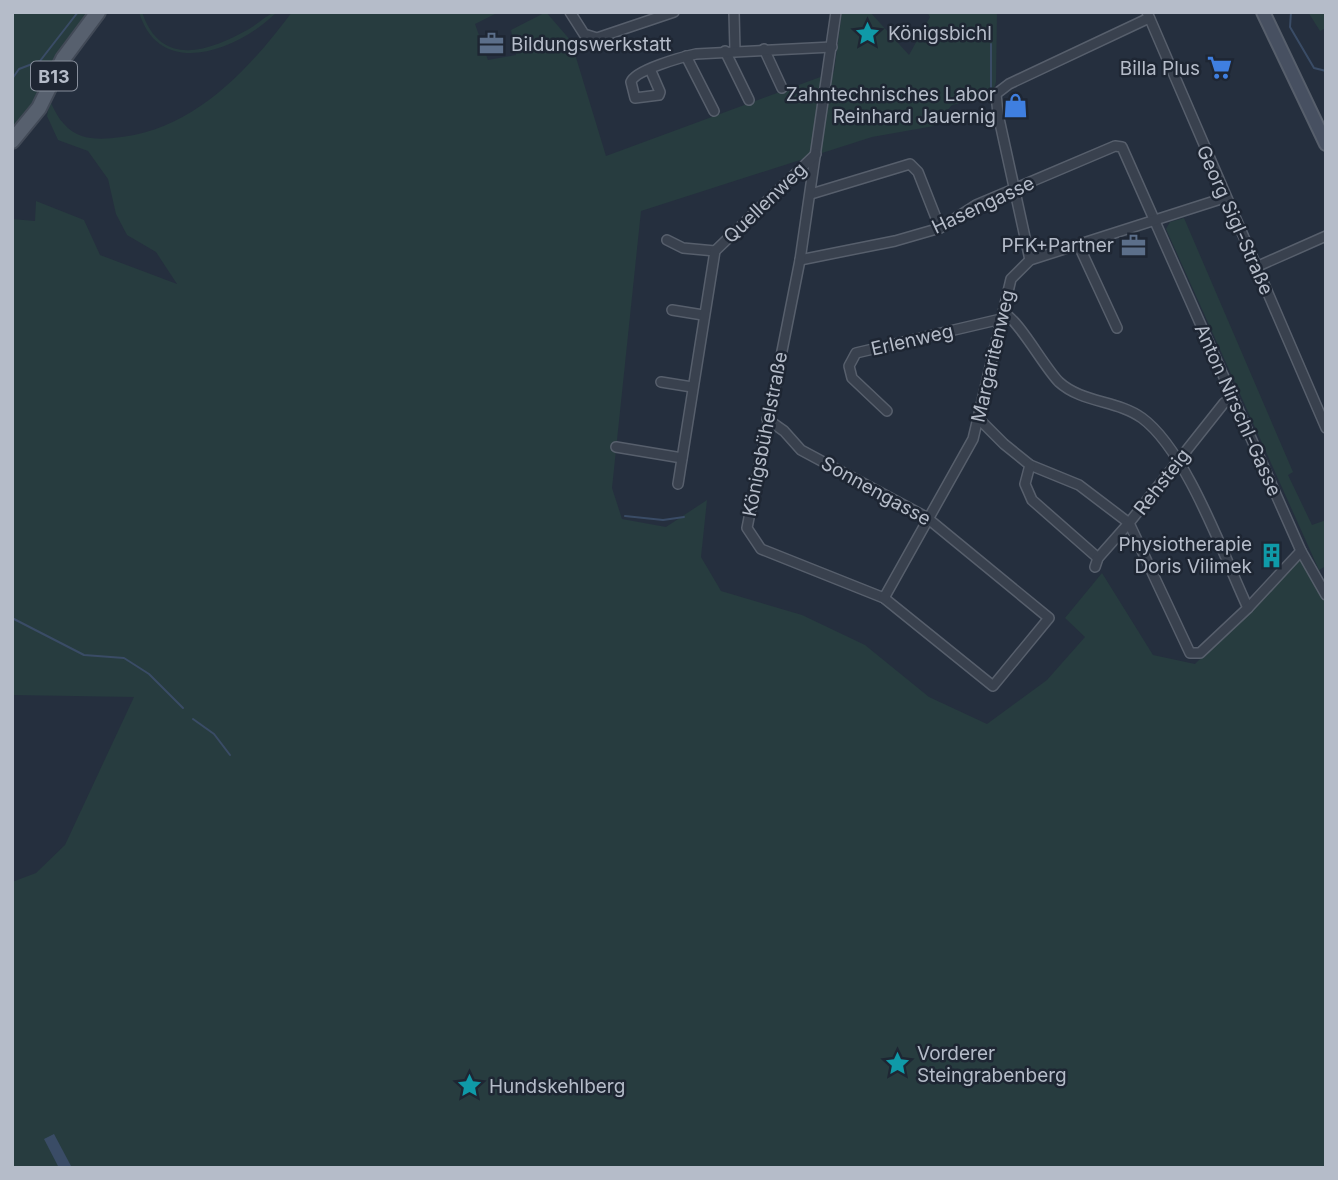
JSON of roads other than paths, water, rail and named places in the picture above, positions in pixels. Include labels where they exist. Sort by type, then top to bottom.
[{"type":"main road","name":"B13","points":[[12,141],[39,108],[63,60],[99,12]]},
{"type":"main road","points":[[1263,12],[1326,144]]},
{"type":"street","points":[[570,12],[584,34],[597,38],[674,12]]},
{"type":"street","points":[[734,12],[730,51],[749,100]]},
{"type":"street","name":"Königsbühelstraße","points":[[836,12],[800,260],[747,528],[761,549],[884,597],[993,686]]},
{"type":"street","points":[[1148,15],[1000,90],[995,100],[1030,260],[1156,222],[1224,198]]},
{"type":"street","name":"Georg Sigl-Straße","points":[[1148,15],[1224,198],[1326,428]]},
{"type":"street","points":[[650,69],[686,56],[730,51],[832,47]]},
{"type":"street","points":[[764,49],[782,88]]},
{"type":"street","points":[[686,56],[714,111]]},
{"type":"street","name":"Hasengasse","points":[[800,260],[895,241],[940,228],[976,205],[1115,146],[1122,147],[1156,222]]},
{"type":"street","name":"Quellenweg","points":[[678,484],[715,251],[816,155]]},
{"type":"street","points":[[811,194],[909,164],[918,172],[940,228]]},
{"type":"street","name":"Anton Nirschl-Gasse","points":[[1156,222],[1231,398],[1301,551],[1326,595]]},
{"type":"street","points":[[1256,267],[1326,236]]},
{"type":"street","name":"Quellenweg","points":[[667,240],[683,248],[715,251]]},
{"type":"street","points":[[1079,246],[1117,328]]},
{"type":"street","name":"Margaritenweg","points":[[884,597],[926,517],[973,439],[1011,279],[1030,260]]},
{"type":"street","points":[[672,310],[703,315]]},
{"type":"street","points":[[1002,316],[1015,320],[1036,355],[1059,381],[1078,394],[1131,411],[1153,428],[1178,460],[1248,608]]},
{"type":"street","name":"Erlenweg","points":[[887,411],[852,378],[849,366],[856,353],[1002,316]]},
{"type":"street","points":[[661,382],[692,387]]},
{"type":"street","name":"Rehsteig","points":[[1030,465],[1025,484],[1032,500],[1097,562],[1224,402],[1231,398]]},
{"type":"street","points":[[978,418],[1003,444],[1030,465],[1079,485],[1129,523],[1190,653],[1200,653],[1248,608],[1301,551]]},
{"type":"street","name":"Sonnengasse","points":[[767,419],[774,421],[801,450],[926,517],[1049,618],[993,686]]},
{"type":"street","points":[[616,447],[682,458]]},
{"type":"water","points":[[54,1134],[71,1166],[59,1168],[44,1139]]},
{"type":"waterway","points":[[12,79],[19,69],[40,61],[78,12]]},
{"type":"waterway","points":[[1291,12],[1290,27],[1314,68],[1326,71]]},
{"type":"waterway","points":[[991,44],[991,89]]},
{"type":"waterway","points":[[625,516],[663,520],[684,517]]},
{"type":"waterway","points":[[12,618],[84,655],[124,658],[149,674],[183,708]]},
{"type":"waterway","points":[[193,719],[214,734],[230,755]]},
{"type":"place","name":"Königsbichl","points":[[868,33]]},
{"type":"place","name":"Bildungswerkstatt","points":[[491,44]]},
{"type":"place","name":"Billa Plus","points":[[1220,68]]},
{"type":"place","name":"Zahntechnisches Labor Reinhard Jauernig","points":[[1016,105]]},
{"type":"place","name":"PFK+Partner","points":[[1134,245]]},
{"type":"place","name":"Physiotherapie Doris Vilimek","points":[[1272,555]]},
{"type":"place","name":"Vorderer Steingrabenberg","points":[[897,1064]]},
{"type":"place","name":"Hundskehlberg","points":[[469,1086]]}]
